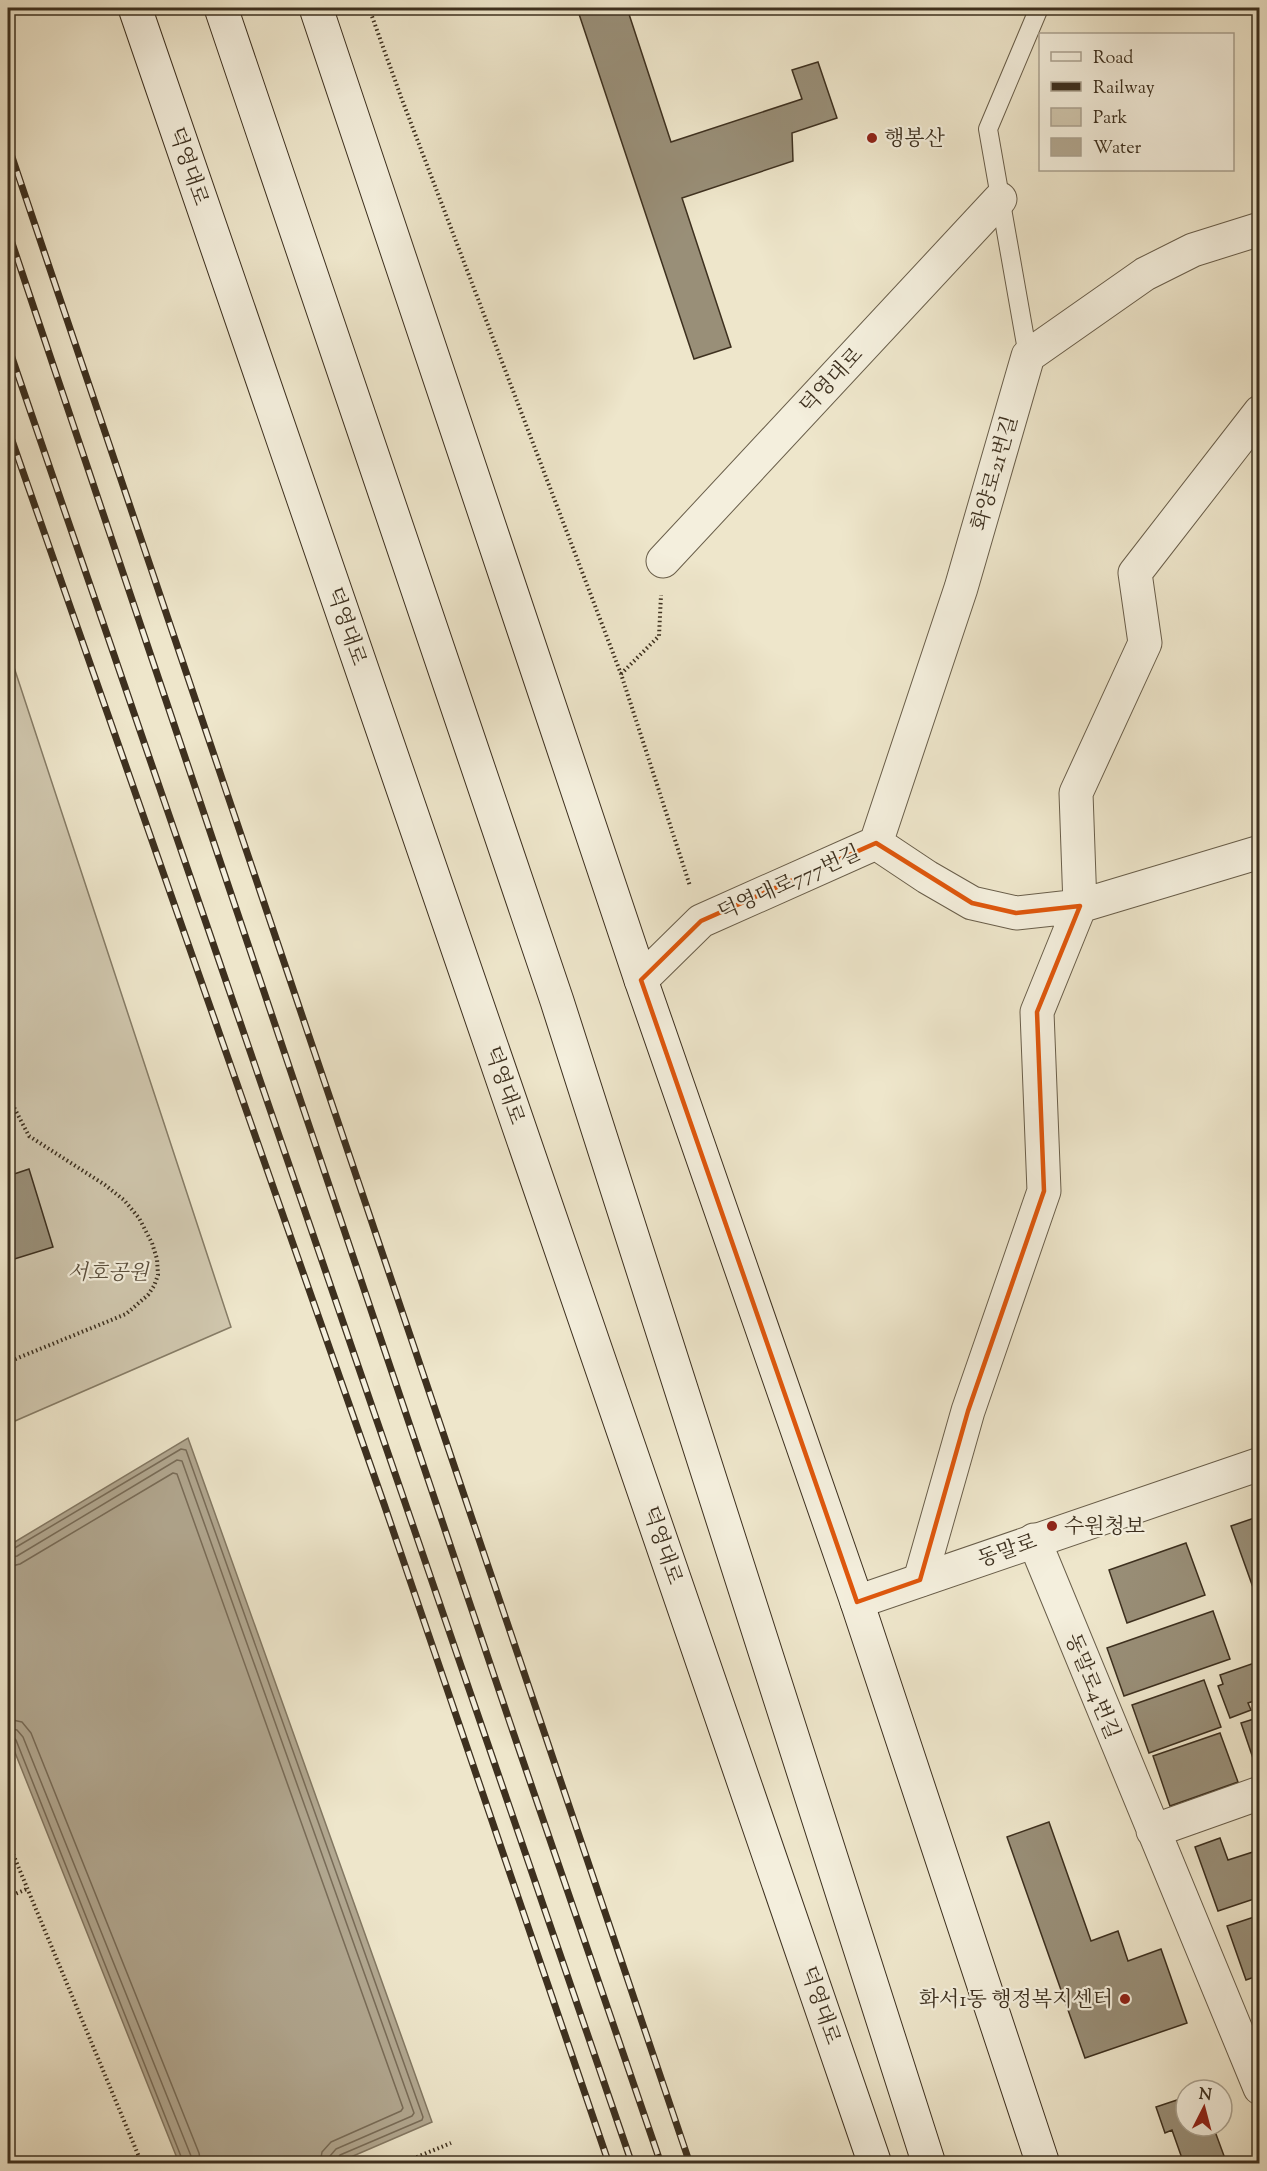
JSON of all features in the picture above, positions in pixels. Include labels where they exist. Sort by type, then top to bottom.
[{"type":"main road","name":"덕영대로","points":[[135,8],[875,2163]]},
{"type":"main road","points":[[221,8],[557,1001],[929,2163]]},
{"type":"main road","points":[[316,8],[641,980],[857,1602],[1043,2163]]},
{"type":"main road","name":"덕영대로","points":[[663,561],[1000,199]]},
{"type":"main road","points":[[1028,356],[1145,274],[1193,250],[1260,229]]},
{"type":"main road","name":"화양로21번길","points":[[876,843],[961,588],[1028,356]]},
{"type":"main road","points":[[920,1580],[968,1411],[1044,1191],[1037,1012],[1080,906],[1076,793],[1145,643],[1135,573],[1260,412]]},
{"type":"main road","name":"덕영대로777번길","points":[[641,980],[701,921],[876,843],[927,877],[972,903],[1016,913],[1080,906],[1260,852]]},
{"type":"main road","name":"동말로","points":[[857,1602],[1260,1464]]},
{"type":"main road","name":"동말로4번길","points":[[1034,1540],[1260,2088]]},
{"type":"main road","points":[[1153,1831],[1260,1793]]},
{"type":"lane","points":[[1028,356],[988,129],[1039,8]]},
{"type":"path","points":[[369,8],[621,674],[701,921]]},
{"type":"path","points":[[621,674],[659,636],[663,561]]},
{"type":"path","points":[[8,1096],[29,1136],[105,1185],[124,1200],[139,1218],[153,1243],[158,1275],[148,1295],[126,1314],[8,1362]]},
{"type":"path","points":[[8,1842],[142,2163]]},
{"type":"path","points":[[8,1897],[27,1889]]},
{"type":"path","points":[[400,2163],[451,2143]]},
{"type":"highlighted area","points":[[876,843],[972,903],[1016,913],[1080,906],[1037,1012],[1044,1191],[968,1411],[920,1580],[857,1602],[641,980],[701,921]]},
{"type":"green space","name":"서호공원","points":[[8,649],[231,1327],[8,1424]]},
{"type":"water","points":[[188,1438],[432,2122],[337,2163],[179,2163],[8,1735],[8,1546]]},
{"type":"building","points":[[577,8],[627,8],[671,142],[802,99],[792,70],[818,62],[837,118],[792,133],[793,161],[682,198],[731,347],[694,359]]},
{"type":"building","points":[[29,1169],[53,1247],[8,1261],[8,1176]]},
{"type":"building","points":[[1260,1516],[1260,1607],[1231,1526]]},
{"type":"building","points":[[1186,1543],[1205,1595],[1127,1623],[1109,1570]]},
{"type":"building","points":[[1213,1611],[1230,1659],[1124,1696],[1107,1648]]},
{"type":"building","points":[[1260,1661],[1260,1699],[1248,1703],[1251,1710],[1230,1718],[1218,1686],[1223,1684],[1220,1675]]},
{"type":"building","points":[[1204,1680],[1221,1727],[1149,1753],[1132,1705]]},
{"type":"building","points":[[1260,1717],[1260,1766],[1256,1767],[1241,1723]]},
{"type":"building","points":[[1220,1733],[1238,1782],[1170,1806],[1153,1756]]},
{"type":"building","points":[[1049,1822],[1091,1941],[1118,1931],[1128,1961],[1161,1949],[1187,2023],[1085,2058],[1007,1837]]},
{"type":"building","points":[[1220,1838],[1228,1860],[1256,1851],[1260,1862],[1260,1897],[1218,1911],[1195,1847]]},
{"type":"building","points":[[1260,1915],[1260,1975],[1246,1980],[1227,1926]]},
{"type":"building","points":[[1174,2101],[1174,2136],[1172,2130],[1165,2133],[1156,2107]]},
{"type":"building","points":[[1175,2138],[1217,2138],[1227,2164],[1184,2164]]},
{"type":"railway","points":[[8,145],[690,2164]]},
{"type":"railway","points":[[8,231],[510,1723],[661,2164]]},
{"type":"railway","points":[[8,346],[632,2164]]},
{"type":"railway","points":[[8,429],[384,1504],[609,2164]]},
{"type":"place","name":"행봉산","points":[[872,138]]},
{"type":"place","name":"수원청보","points":[[1052,1526]]},
{"type":"place","name":"화서1동 행정복지센터","points":[[1125,1999]]}]
